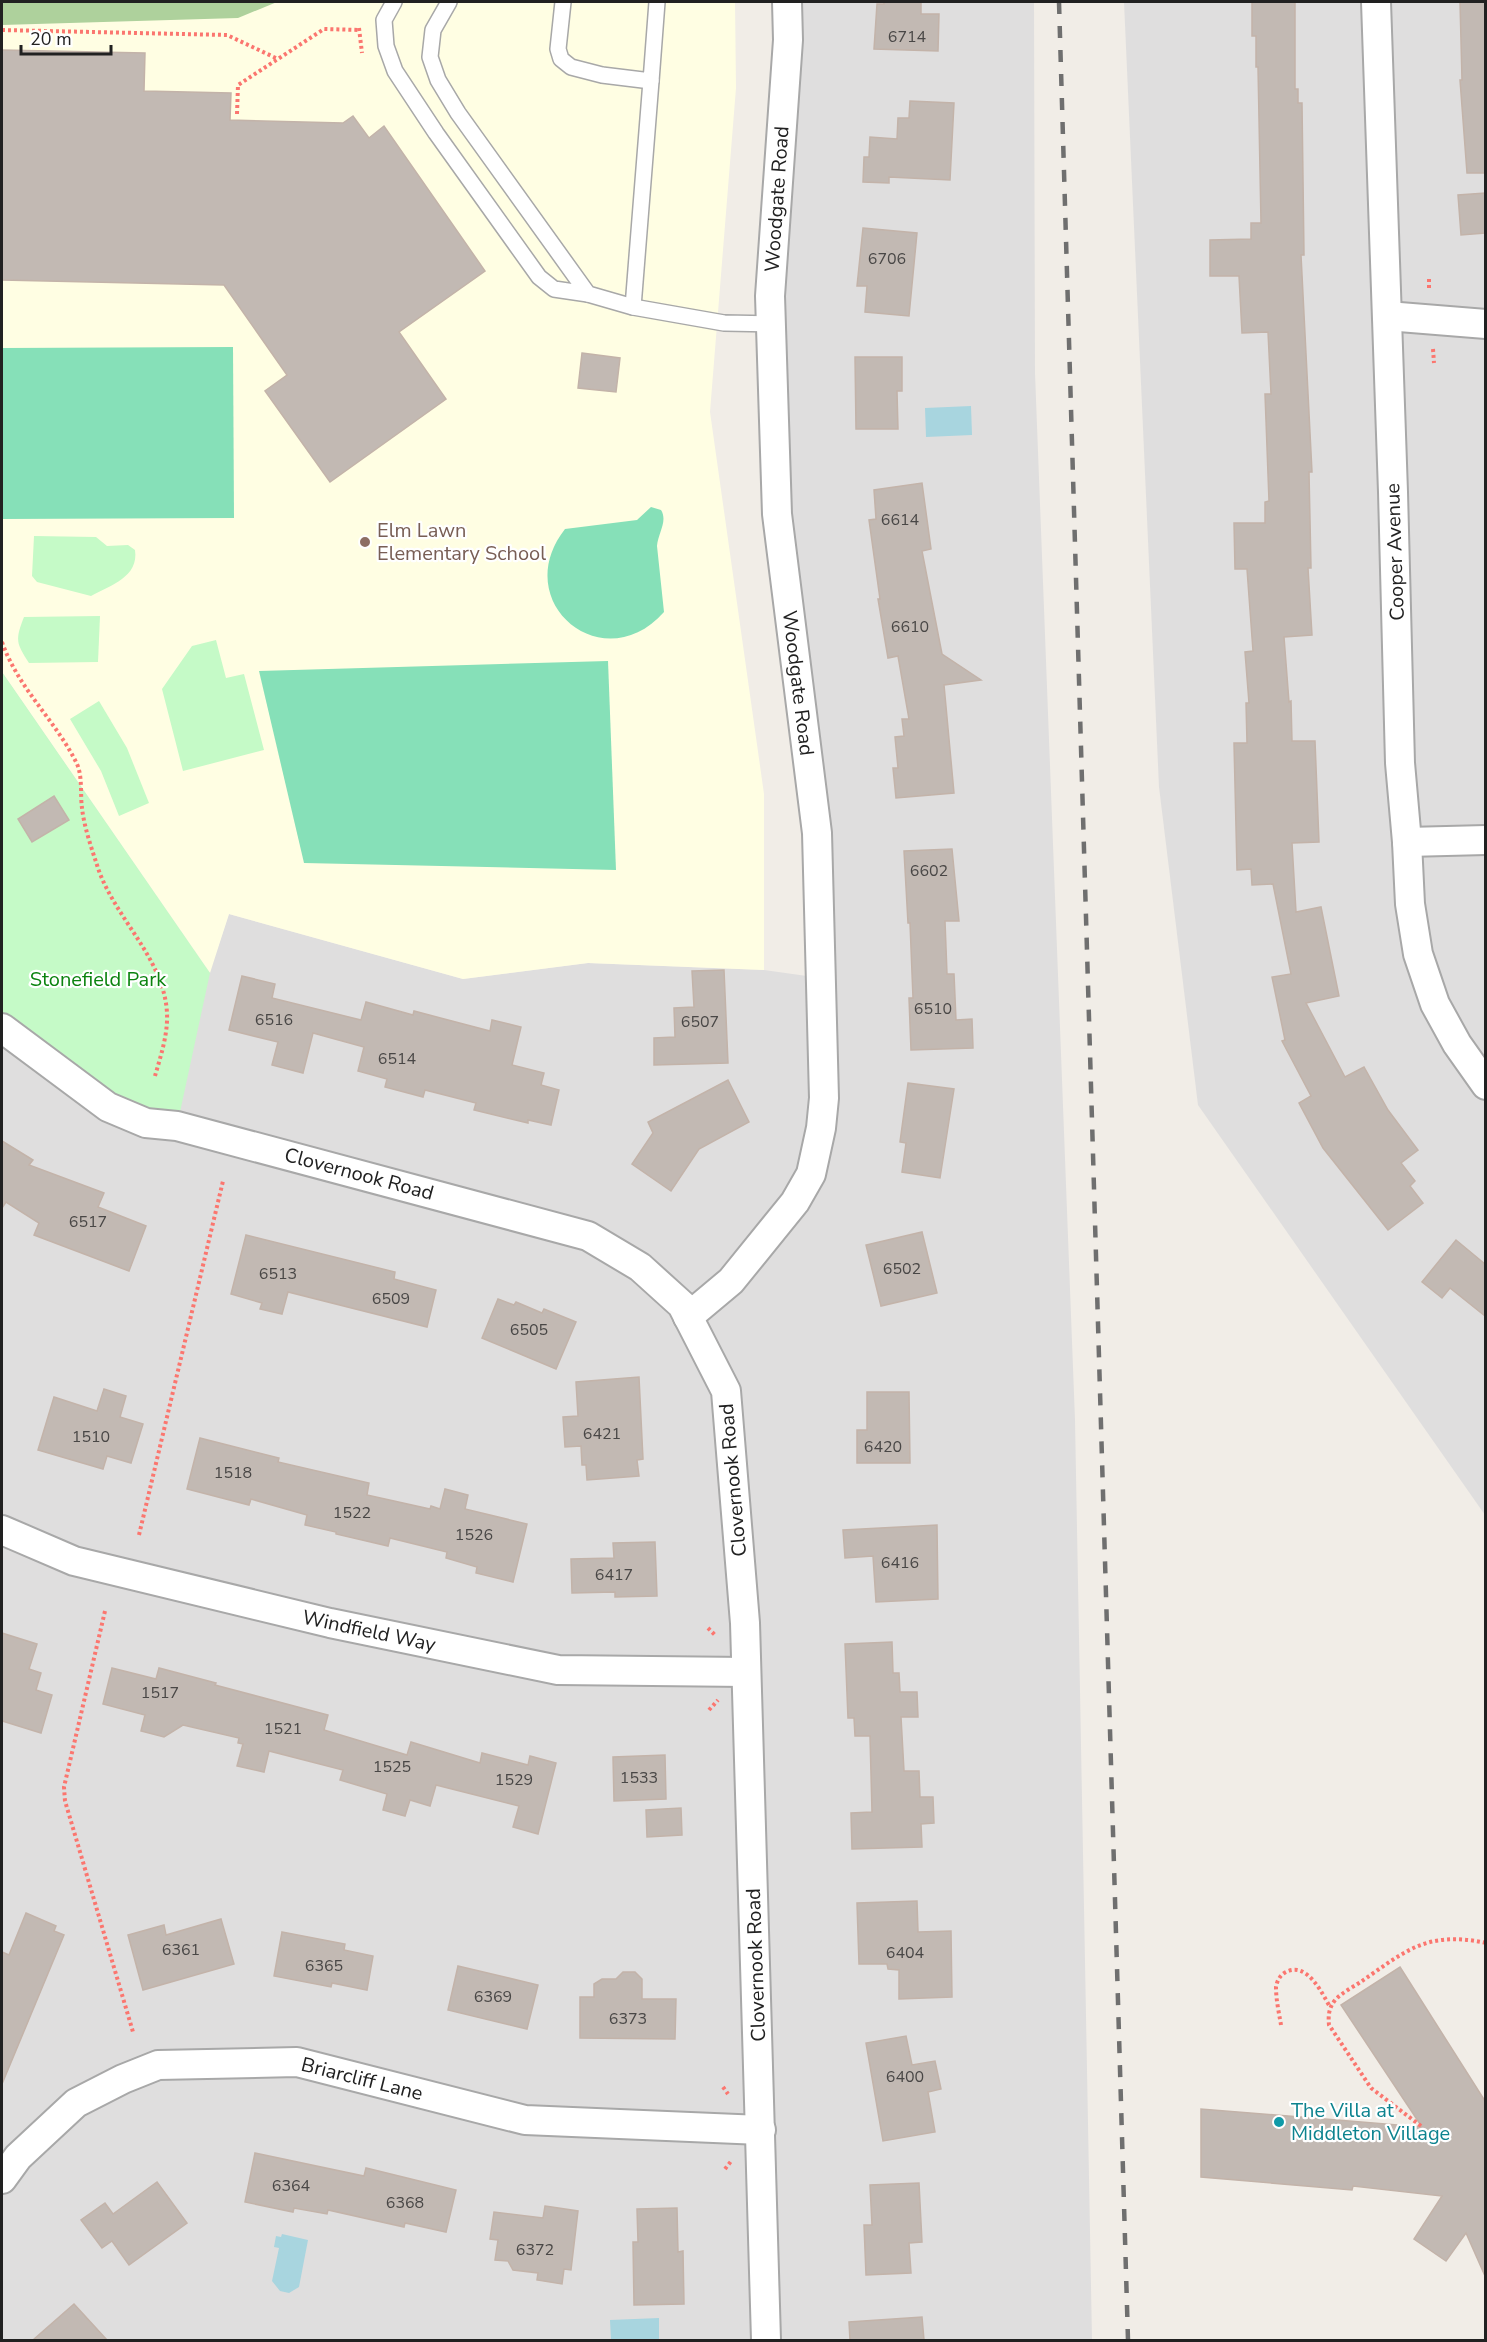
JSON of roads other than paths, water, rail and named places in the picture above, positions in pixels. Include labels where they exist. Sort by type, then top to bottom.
[{"type":"street","name":"Woodgate Road","points":[[688,1317],[731,1281],[795,1202],[811,1174],[821,1128],[824,1098],[818,833],[777,513],[770,324],[788,39],[787,2]]},
{"type":"street","name":"Cooper Avenue","points":[[1376,2],[1400,763],[1410,904],[1418,954],[1435,1004],[1457,1044],[1485,1085]]},
{"type":"street","points":[[1387,316],[1485,324]]},
{"type":"street","points":[[1407,842],[1485,840]]},
{"type":"street","name":"Clovernook Road","points":[[2,1028],[108,1107],[146,1123],[177,1126],[588,1236],[640,1267],[682,1305],[726,1391],[745,1623],[766,2340]]},
{"type":"street","name":"Windfield Way","points":[[2,1530],[74,1561],[330,1623],[558,1670],[746,1672]]},
{"type":"street","name":"Briarcliff Lane","points":[[2,2179],[18,2157],[76,2103],[123,2079],[158,2065],[297,2062],[525,2120],[761,2130]]},
{"type":"lane","points":[[394,2],[384,20],[386,46],[395,71],[436,133],[539,277],[554,289],[588,294],[633,308],[724,323],[770,324]]},
{"type":"lane","points":[[449,2],[433,30],[430,57],[438,80],[458,113],[588,294]]},
{"type":"lane","points":[[563,2],[558,49],[561,59],[571,67],[602,75],[651,81]]},
{"type":"lane","points":[[633,308],[657,2]]},
{"type":"water","points":[[971,406],[972,435],[926,437],[925,408]]},
{"type":"water","points":[[282,2234],[308,2240],[299,2287],[289,2293],[280,2291],[272,2281],[279,2248],[274,2247],[276,2236],[281,2237]]},
{"type":"water","points":[[659,2318],[659,2340],[611,2340],[610,2320]]},
{"type":"railway","points":[[1059,2],[1128,2340]]},
{"type":"place","name":"Elm Lawn Elementary School","points":[[365,542]]},
{"type":"place","name":"The Villa at Middleton Village","points":[[1279,2122]]},
{"type":"park label","name":"Stonefield Park","points":[[98,979]]}]
